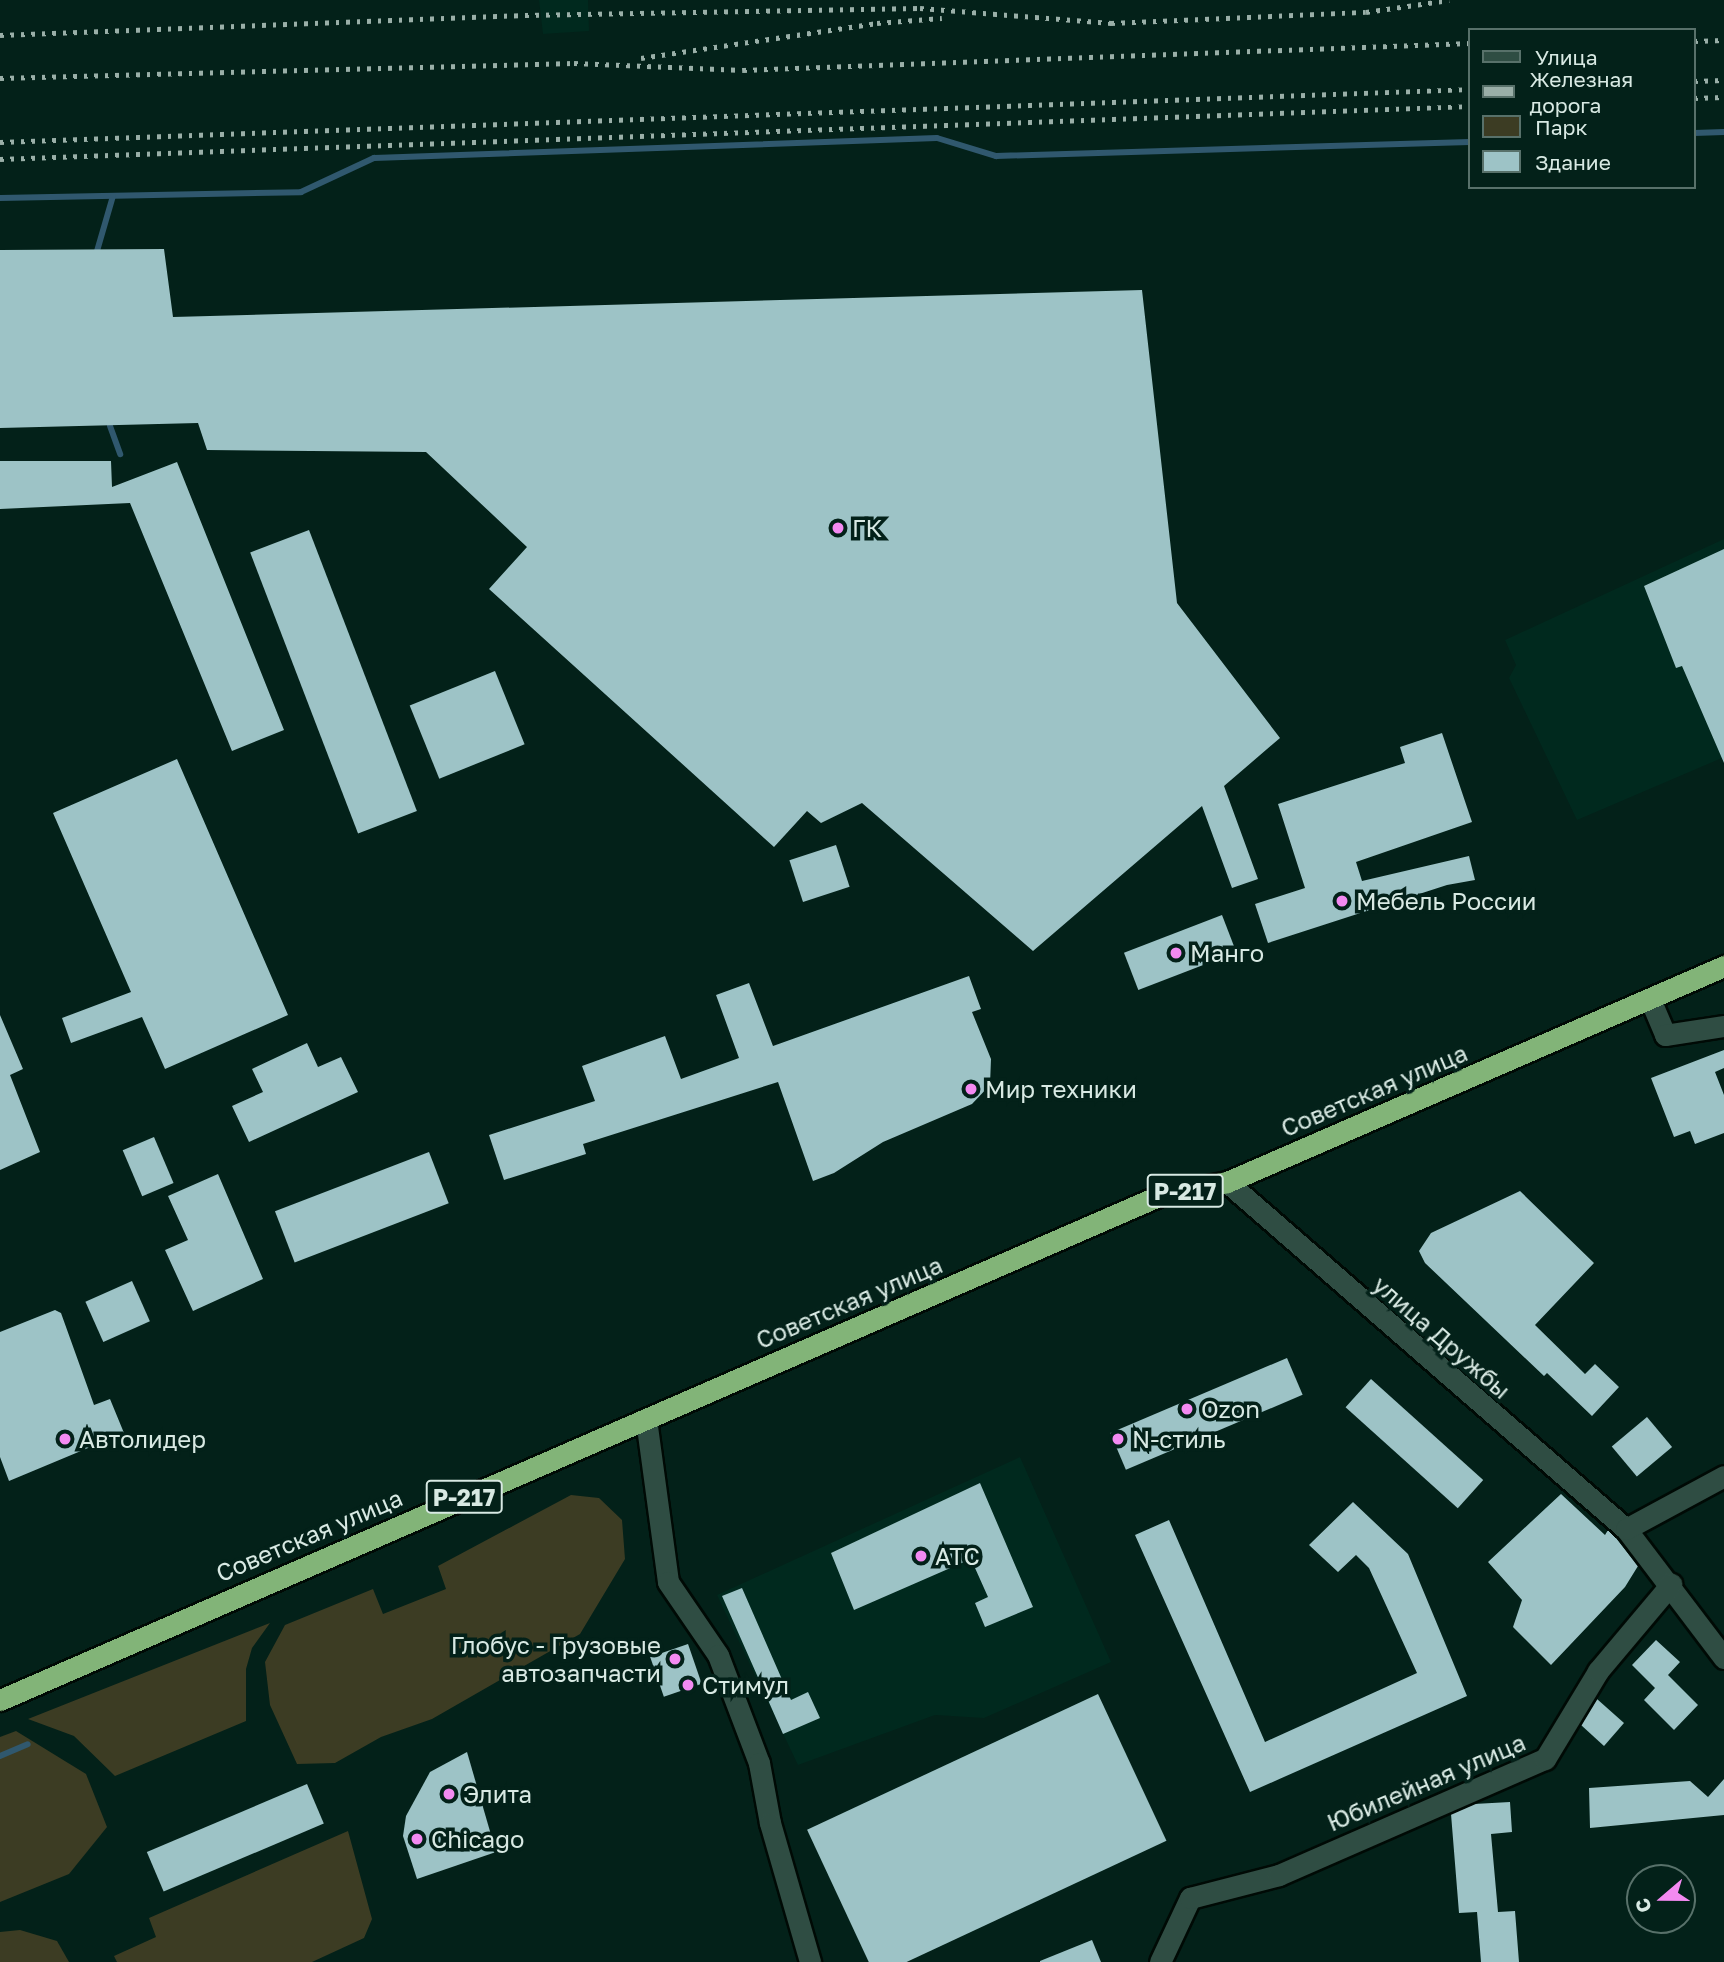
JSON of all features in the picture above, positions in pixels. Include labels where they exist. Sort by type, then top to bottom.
[{"type":"highway","name":"Советская улица","points":[[0,1700],[1161,1195],[1227,1182],[1724,966]]},
{"type":"street","points":[[1650,999],[1664,1035],[1724,1026]]},
{"type":"street","name":"улица Дружбы","points":[[1227,1182],[1626,1529],[1671,1584],[1724,1658]]},
{"type":"street","points":[[646,1419],[668,1582],[718,1655],[759,1763],[770,1823],[810,1962]]},
{"type":"street","points":[[1626,1529],[1724,1476]]},
{"type":"street","name":"Юбилейная улица","points":[[1160,1962],[1190,1898],[1279,1875],[1545,1759],[1598,1671],[1671,1584]]},
{"type":"shaded area","points":[[539,0],[588,0],[589,31],[543,34]]},
{"type":"shaded area","points":[[1724,539],[1724,748],[1719,751],[1722,758],[1577,820],[1509,678],[1516,665],[1505,640]]},
{"type":"shaded area","points":[[1020,1457],[1111,1662],[984,1718],[935,1715],[798,1765],[717,1595]]},
{"type":"green space","points":[[571,1495],[599,1498],[622,1520],[625,1559],[580,1634],[432,1719],[381,1737],[335,1763],[297,1764],[270,1705],[265,1662],[285,1625],[373,1589],[383,1614],[446,1589],[438,1566]]},
{"type":"green space","points":[[270,1623],[252,1648],[246,1669],[246,1721],[115,1776],[74,1736],[28,1719]]},
{"type":"green space","points":[[16,1731],[86,1774],[107,1827],[69,1874],[0,1902],[0,1737]]},
{"type":"green space","points":[[348,1831],[372,1919],[364,1938],[312,1962],[117,1962],[114,1956],[156,1937],[149,1918]]},
{"type":"green space","points":[[20,1930],[57,1941],[69,1962],[0,1962],[0,1932]]},
{"type":"building","name":"ГК","points":[[164,249],[173,317],[1142,290],[1177,603],[1280,738],[1224,786],[1258,879],[1232,888],[1202,806],[1033,951],[862,803],[821,823],[807,811],[774,847],[489,589],[527,547],[426,452],[207,450],[198,423],[0,428],[0,250]]},
{"type":"building","points":[[0,461],[111,461],[112,487],[177,462],[284,730],[232,751],[130,503],[0,509]]},
{"type":"building","points":[[309,530],[417,811],[358,834],[250,553]]},
{"type":"building","points":[[1724,549],[1724,763],[1682,666],[1676,668],[1644,586]]},
{"type":"building","points":[[495,671],[525,744],[439,779],[410,705]]},
{"type":"building","points":[[1442,733],[1472,822],[1356,862],[1362,881],[1469,856],[1475,880],[1447,885],[1268,943],[1255,904],[1305,888],[1278,804],[1405,763],[1400,747]]},
{"type":"building","points":[[177,759],[288,1015],[165,1069],[142,1017],[71,1043],[62,1018],[131,992],[53,813]]},
{"type":"building","points":[[836,845],[850,887],[803,902],[789,860]]},
{"type":"building","points":[[1222,915],[1236,952],[1138,990],[1124,953]]},
{"type":"building","points":[[969,976],[981,1009],[972,1012],[991,1059],[990,1085],[972,1104],[883,1142],[834,1173],[813,1181],[778,1082],[583,1144],[586,1154],[504,1180],[489,1135],[595,1101],[582,1066],[665,1036],[681,1079],[739,1058],[716,995],[749,983],[773,1046]]},
{"type":"building","points":[[0,1015],[23,1069],[10,1075],[40,1152],[0,1170]]},
{"type":"building","points":[[307,1043],[318,1067],[341,1057],[358,1092],[249,1142],[232,1106],[263,1092],[252,1069]]},
{"type":"building","points":[[1724,1050],[1724,1068],[1715,1072],[1724,1095],[1724,1133],[1695,1144],[1690,1131],[1674,1137],[1651,1078]]},
{"type":"building","points":[[154,1137],[174,1183],[142,1196],[123,1150]]},
{"type":"building","points":[[429,1152],[449,1203],[295,1262],[275,1211]]},
{"type":"building","points":[[218,1174],[263,1279],[193,1311],[165,1250],[188,1240],[168,1196]]},
{"type":"building","points":[[1520,1191],[1594,1263],[1535,1325],[1585,1374],[1595,1364],[1619,1387],[1592,1416],[1547,1373],[1544,1376],[1425,1263],[1419,1251],[1431,1233]]},
{"type":"building","points":[[132,1281],[150,1321],[103,1342],[85,1302]]},
{"type":"building","points":[[55,1310],[61,1313],[94,1405],[110,1399],[124,1433],[9,1481],[0,1457],[0,1332]]},
{"type":"building","points":[[1287,1358],[1303,1395],[1126,1470],[1110,1433]]},
{"type":"building","points":[[1371,1379],[1483,1480],[1458,1508],[1346,1407]]},
{"type":"building","points":[[1647,1417],[1672,1447],[1637,1476],[1612,1447]]},
{"type":"building","name":"АТС","points":[[980,1483],[1033,1607],[985,1627],[975,1603],[988,1597],[971,1559],[854,1610],[831,1553]]},
{"type":"building","points":[[1561,1494],[1605,1535],[1608,1530],[1638,1566],[1625,1587],[1551,1665],[1513,1627],[1522,1600],[1488,1562]]},
{"type":"building","points":[[1353,1502],[1408,1554],[1467,1696],[1250,1792],[1135,1535],[1169,1520],[1265,1742],[1417,1673],[1369,1568],[1356,1555],[1338,1572],[1309,1545]]},
{"type":"building","points":[[742,1588],[791,1700],[808,1692],[820,1718],[783,1734],[722,1596]]},
{"type":"building","points":[[1656,1640],[1680,1662],[1668,1675],[1698,1705],[1674,1730],[1644,1700],[1655,1688],[1632,1665]]},
{"type":"building","points":[[688,1644],[702,1684],[664,1697],[650,1657]]},
{"type":"building","points":[[1098,1694],[1166,1841],[907,1962],[869,1962],[807,1830]]},
{"type":"building","points":[[1597,1699],[1624,1723],[1604,1746],[1581,1725]]},
{"type":"building","name":"Элита","points":[[467,1752],[496,1852],[417,1879],[403,1836],[406,1816],[430,1772]]},
{"type":"building","points":[[1724,1779],[1724,1815],[1590,1828],[1589,1788],[1690,1781],[1708,1797]]},
{"type":"building","points":[[307,1784],[324,1824],[164,1892],[147,1852]]},
{"type":"building","points":[[1510,1802],[1512,1832],[1491,1834],[1498,1912],[1515,1911],[1519,1962],[1481,1962],[1477,1912],[1459,1913],[1451,1814],[1474,1804]]},
{"type":"building","points":[[1092,1940],[1101,1962],[1040,1962],[1040,1961]]},
{"type":"waterway","points":[[1696,133],[1724,132]]},
{"type":"waterway","points":[[0,198],[301,192],[374,158],[937,138],[996,156],[1468,142]]},
{"type":"waterway","points":[[97,251],[113,196]]},
{"type":"waterway","points":[[110,426],[120,454]]},
{"type":"waterway","points":[[0,1756],[28,1744]]},
{"type":"railway","points":[[0,35],[525,15],[920,8],[1111,23],[1366,12],[1449,0]]},
{"type":"railway","points":[[641,58],[877,23],[942,18]]},
{"type":"railway","points":[[1696,41],[1724,40]]},
{"type":"railway","points":[[0,78],[574,63],[743,70],[1468,43]]},
{"type":"railway","points":[[1696,81],[1724,80]]},
{"type":"railway","points":[[0,142],[1468,89]]},
{"type":"railway","points":[[1696,98],[1724,97]]},
{"type":"railway","points":[[0,159],[1468,106]]},
{"type":"place","name":"ГК","points":[[838,528]]},
{"type":"place","name":"Мебель России","points":[[1342,901]]},
{"type":"place","name":"Манго","points":[[1176,953]]},
{"type":"place","name":"Мир техники","points":[[971,1089]]},
{"type":"place","name":"Ozon","points":[[1187,1409]]},
{"type":"place","name":"Автолидер","points":[[65,1439]]},
{"type":"place","name":"N-стиль","points":[[1118,1439]]},
{"type":"place","name":"АТС","points":[[921,1556]]},
{"type":"place","name":"Глобус - Грузовые автозапчасти","points":[[675,1659]]},
{"type":"place","name":"Стимул","points":[[688,1685]]},
{"type":"place","name":"Элита","points":[[449,1794]]},
{"type":"place","name":"Chicago","points":[[417,1839]]}]
